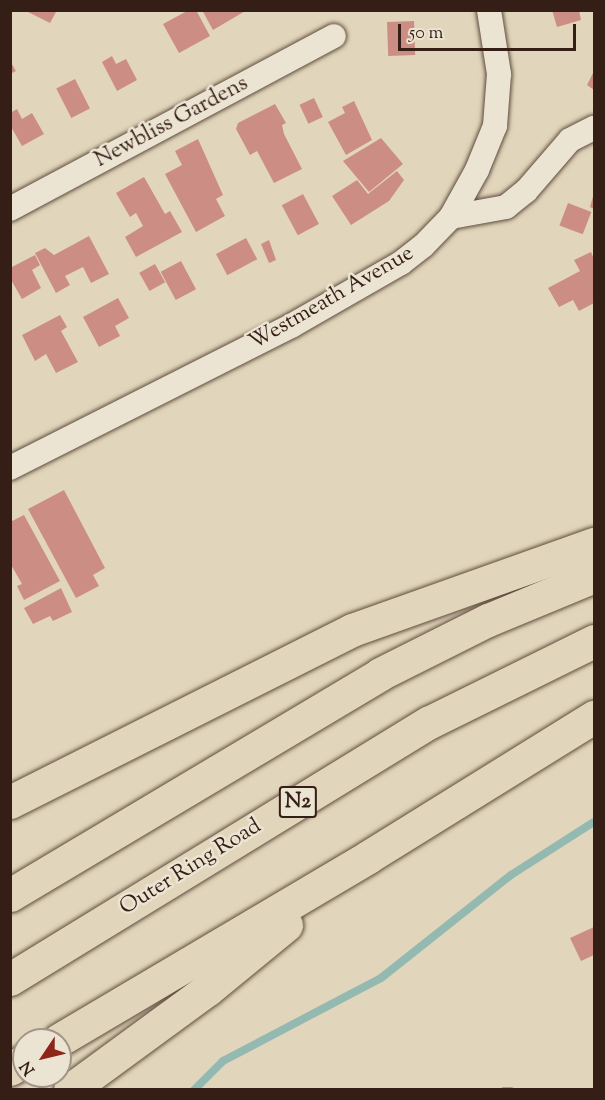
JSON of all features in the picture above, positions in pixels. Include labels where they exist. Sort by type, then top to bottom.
[{"type":"highway","points":[[10,802],[352,630],[594,544]]},
{"type":"highway","points":[[10,895],[380,674],[488,620],[594,576]]},
{"type":"highway","name":"Outer Ring Road","points":[[10,979],[430,722],[594,641]]},
{"type":"highway","points":[[72,1032],[368,857],[594,717]]},
{"type":"highway","points":[[10,816],[164,726]]},
{"type":"highway","points":[[70,1089],[208,989],[368,857]]},
{"type":"street","name":"Westmeath Avenue","points":[[10,468],[291,326],[381,275],[423,246],[451,217],[477,170],[495,126],[499,74],[489,10]]},
{"type":"street","name":"Newbliss Gardens","points":[[10,209],[334,36]]},
{"type":"street","points":[[451,217],[506,207],[526,191],[570,140],[594,128]]},
{"type":"building","points":[[24,10],[53,10],[56,12],[50,23]]},
{"type":"building","points":[[189,10],[196,10],[210,36],[179,53],[163,24]]},
{"type":"building","points":[[202,10],[247,10],[213,30]]},
{"type":"building","points":[[552,10],[579,10],[581,20],[557,27]]},
{"type":"building","points":[[414,21],[415,55],[388,56],[387,22]]},
{"type":"building","points":[[112,56],[116,64],[126,59],[137,80],[117,91],[102,62]]},
{"type":"building","points":[[10,61],[16,71],[10,74]]},
{"type":"building","points":[[594,71],[594,90],[587,85]]},
{"type":"building","points":[[75,79],[90,108],[71,118],[56,89]]},
{"type":"building","points":[[314,98],[323,117],[308,124],[299,105]]},
{"type":"building","points":[[354,101],[372,140],[346,155],[328,122],[345,113],[342,107]]},
{"type":"building","points":[[275,104],[286,123],[282,125],[284,134],[302,169],[274,183],[257,151],[250,155],[236,129],[238,123]]},
{"type":"building","points":[[17,109],[22,119],[32,113],[44,134],[22,146],[10,125],[10,113]]},
{"type":"building","points":[[381,138],[403,164],[369,192],[343,161]]},
{"type":"building","points":[[198,139],[223,195],[216,199],[225,216],[196,232],[165,174],[182,165],[175,151]]},
{"type":"building","points":[[397,171],[404,180],[389,201],[351,225],[332,196],[357,180],[368,194]]},
{"type":"building","points":[[144,177],[165,214],[170,211],[182,232],[136,257],[125,237],[143,226],[136,213],[130,217],[116,193]]},
{"type":"building","points":[[594,193],[594,209],[590,207]]},
{"type":"building","points":[[303,194],[319,224],[298,235],[282,205]]},
{"type":"building","points":[[568,203],[591,212],[583,234],[559,225]]},
{"type":"building","points":[[89,236],[109,274],[91,283],[83,267],[65,276],[70,285],[56,293],[35,253],[45,248],[54,255]]},
{"type":"building","points":[[246,238],[257,259],[227,275],[216,254]]},
{"type":"building","points":[[269,240],[276,260],[269,263],[261,244]]},
{"type":"building","points":[[591,252],[594,259],[594,303],[579,311],[573,300],[559,307],[548,288],[580,271],[574,260]]},
{"type":"building","points":[[35,255],[40,265],[32,270],[41,288],[22,299],[10,278],[10,268]]},
{"type":"building","points":[[181,261],[196,289],[176,300],[161,272]]},
{"type":"building","points":[[155,264],[165,282],[149,291],[139,273]]},
{"type":"building","points":[[118,298],[129,318],[115,326],[120,336],[99,347],[83,317]]},
{"type":"building","points":[[60,315],[67,327],[61,331],[78,362],[56,373],[46,354],[35,361],[22,335]]},
{"type":"building","points":[[64,490],[105,568],[93,575],[99,586],[76,598],[28,509]]},
{"type":"building","points":[[24,515],[60,581],[24,600],[17,586],[22,584],[10,563],[10,522]]},
{"type":"building","points":[[61,588],[72,612],[53,621],[50,616],[33,624],[24,608]]},
{"type":"building","points":[[594,927],[594,955],[581,961],[570,938]]},
{"type":"building","points":[[512,1087],[517,1090],[497,1090]]},
{"type":"waterway","points":[[194,1090],[223,1061],[381,978],[511,875],[594,822]]}]
